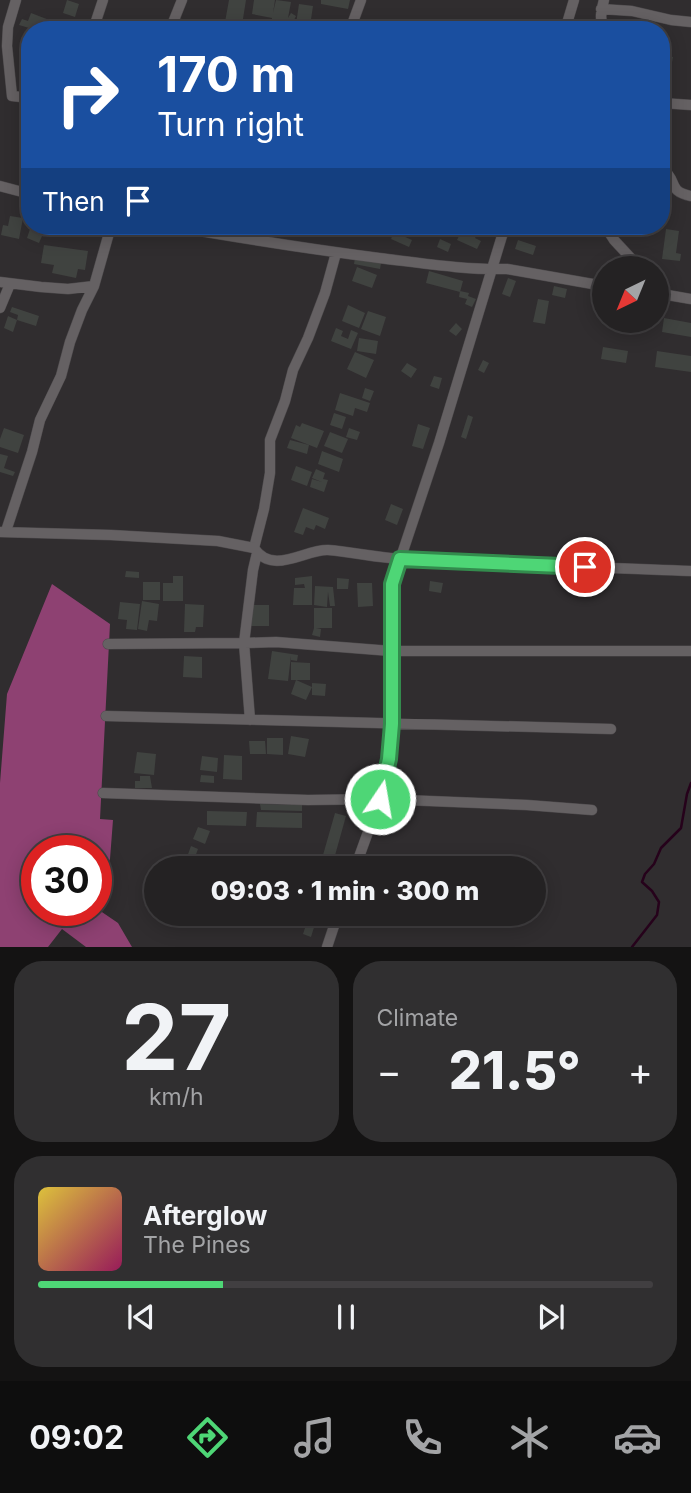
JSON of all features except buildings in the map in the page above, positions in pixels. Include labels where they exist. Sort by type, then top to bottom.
[{"type":"street","points":[[16,0],[8,27],[7,46],[12,96],[21,97]]},
{"type":"street","points":[[96,21],[103,0]]},
{"type":"street","points":[[173,21],[182,0]]},
{"type":"street","points":[[353,21],[361,0]]},
{"type":"street","points":[[568,21],[574,0]]},
{"type":"street","points":[[602,5],[691,22]]},
{"type":"street","points":[[670,104],[691,105]]},
{"type":"street","points":[[670,180],[676,191],[691,196]]},
{"type":"street","points":[[0,186],[21,192]]},
{"type":"street","points":[[108,235],[94,286],[74,331],[61,376],[40,420],[32,452],[3,532],[218,541],[245,545],[273,561],[284,561],[325,550],[400,559],[691,571]]},
{"type":"street","points":[[226,235],[336,253],[419,263],[507,269],[592,284]]},
{"type":"street","points":[[359,856],[380,799],[389,759],[392,724],[392,584],[439,443],[502,235]]},
{"type":"street","points":[[611,235],[629,256]]},
{"type":"street","points":[[250,720],[244,643],[266,497],[270,440],[293,370],[325,293],[336,253]]},
{"type":"street","points":[[0,308],[5,283],[68,289],[94,286]]},
{"type":"street","points":[[669,295],[691,299]]},
{"type":"street","points":[[108,644],[276,642],[391,651],[691,651]]},
{"type":"street","points":[[106,716],[611,729]]},
{"type":"street","points":[[103,793],[308,800],[380,799],[592,810]]},
{"type":"street","points":[[327,947],[334,926]]},
{"type":"shaded area","points":[[52,584],[110,624],[100,819],[113,820],[112,835],[21,835],[21,926],[112,926],[112,919],[118,923],[132,947],[86,947],[62,929],[48,947],[0,947],[0,783],[7,694]]},
{"type":"waterway","points":[[632,947],[657,915],[659,902],[642,882],[661,848],[681,828],[691,783]]},
{"type":"route","points":[[380,799],[389,759],[392,724],[392,584],[400,559],[585,567]]}]
